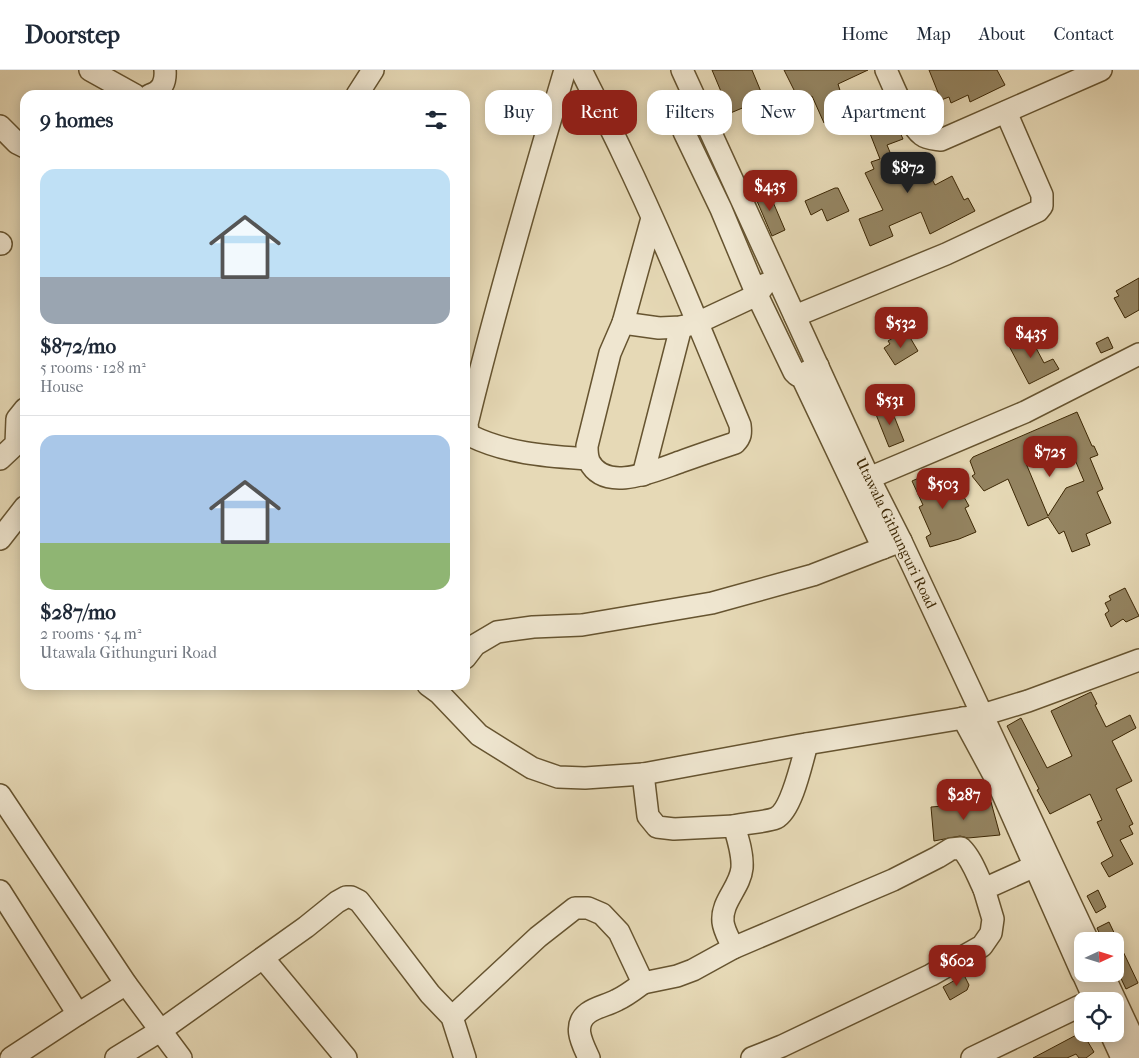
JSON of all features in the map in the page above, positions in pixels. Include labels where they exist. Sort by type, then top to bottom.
[{"type":"street","points":[[90,70],[126,90]]},
{"type":"street","points":[[160,90],[166,76],[165,70]]},
{"type":"street","points":[[360,90],[373,70]]},
{"type":"street","points":[[470,412],[489,334],[565,70]]},
{"type":"street","points":[[581,70],[652,218],[689,325],[740,425],[740,438],[735,443],[630,478],[607,476],[594,468],[588,459],[586,446],[610,353],[623,323],[652,218]]},
{"type":"street","name":"Utawala Githunguri Road","points":[[682,70],[691,90]]},
{"type":"street","points":[[886,70],[910,120],[920,134],[940,140],[1101,70]]},
{"type":"street","points":[[795,316],[946,254],[1038,212],[1042,206],[1042,195],[1006,112]]},
{"type":"street","points":[[0,126],[20,144]]},
{"type":"street","points":[[470,651],[475,644],[497,632],[533,626],[582,624],[712,603],[813,575],[892,545],[810,370],[797,375],[794,372],[757,295],[721,209],[685,135]]},
{"type":"street","name":"Utawala Githunguri Road","points":[[712,135],[795,316],[810,370],[869,478],[892,545],[972,717],[1083,932]]},
{"type":"street","points":[[721,209],[741,199]]},
{"type":"street","points":[[623,323],[659,328],[689,325],[757,295],[775,273]]},
{"type":"street","points":[[643,474],[689,325]]},
{"type":"street","points":[[869,478],[1025,412],[1139,354]]},
{"type":"street","points":[[0,459],[16,444],[17,419],[20,415]]},
{"type":"street","points":[[470,435],[499,448],[530,454],[588,459]]},
{"type":"street","points":[[0,539],[20,513]]},
{"type":"street","points":[[439,690],[479,735],[532,768],[558,777],[585,778],[644,774],[807,744],[972,717],[1073,685],[1139,660]]},
{"type":"street","points":[[972,717],[997,781],[1074,953]]},
{"type":"street","points":[[644,774],[648,816],[657,827],[674,829],[734,826],[775,819],[784,813],[807,744]]},
{"type":"street","points":[[0,795],[126,984],[181,1058]]},
{"type":"street","points":[[733,948],[723,923],[724,908],[738,885],[742,868],[741,851],[734,826]]},
{"type":"street","points":[[589,1058],[579,1035],[580,1024],[589,1012],[617,1000],[643,984],[693,970],[733,948],[893,880],[951,849],[962,848],[984,888],[993,919],[991,933],[982,946],[931,975],[782,1046],[752,1058]]},
{"type":"street","points":[[984,888],[1035,866]]},
{"type":"street","points":[[0,892],[78,1014]]},
{"type":"street","points":[[116,1058],[160,1031],[263,958],[337,902],[346,897],[351,897],[359,901],[430,994],[452,1017],[466,1058]]},
{"type":"street","points":[[452,1017],[538,937],[575,908],[588,908],[602,914],[619,932],[643,984]]},
{"type":"street","points":[[263,958],[346,1058]]},
{"type":"street","points":[[11,1058],[126,984]]},
{"type":"street","points":[[972,1058],[1005,1051],[1074,1009]]},
{"type":"street","points":[[1124,1031],[1139,1051]]},
{"type":"street","points":[[1115,1042],[1122,1058]]},
{"type":"building","points":[[712,70],[752,70],[760,90],[742,90],[742,108],[732,112],[732,90],[720,90]]},
{"type":"building","points":[[784,70],[868,70],[838,84],[840,90],[824,90],[824,123],[814,100],[814,90],[794,90]]},
{"type":"building","points":[[929,70],[997,70],[1005,85],[970,102],[968,95],[951,103],[949,97],[944,99],[944,90],[937,90]]},
{"type":"building","points":[[871,135],[901,135],[903,139],[887,145],[904,186],[929,173],[935,185],[952,176],[964,200],[968,198],[975,211],[930,234],[921,212],[889,226],[893,236],[870,246],[859,219],[883,210],[865,173],[874,169],[871,162],[880,159]]},
{"type":"building","points":[[767,188],[785,230],[772,236],[754,194]]},
{"type":"building","points":[[838,188],[849,211],[827,221],[822,209],[811,215],[805,201]]},
{"type":"building","points":[[1139,278],[1139,310],[1125,318],[1114,298],[1119,296],[1116,291]]},
{"type":"building","points":[[1027,331],[1044,363],[1053,359],[1059,369],[1029,384],[1009,346],[1012,344],[1010,341]]},
{"type":"building","points":[[899,334],[902,338],[908,334],[918,351],[895,365],[884,348],[890,344],[888,341]]},
{"type":"building","points":[[1108,337],[1113,348],[1101,353],[1096,343]]},
{"type":"building","points":[[890,406],[904,441],[889,447],[875,412]]},
{"type":"building","points":[[1077,412],[1098,455],[1090,458],[1103,489],[1097,492],[1111,523],[1086,534],[1090,545],[1072,552],[1064,531],[1059,534],[1048,517],[1028,526],[1008,479],[984,491],[972,476],[975,474],[970,461],[973,457]],"holes":[[[1067,441],[1084,481],[1066,488],[1048,516],[1025,461]]]},
{"type":"building","points":[[939,469],[951,491],[959,488],[969,506],[965,508],[976,532],[930,547],[926,537],[931,534],[919,507],[923,505],[912,481]]},
{"type":"building","points":[[1125,588],[1139,616],[1126,622],[1123,619],[1111,627],[1105,614],[1109,611],[1105,603],[1111,600],[1109,596]]},
{"type":"building","points":[[1091,692],[1106,727],[1130,715],[1136,728],[1112,741],[1132,781],[1116,789],[1133,824],[1129,826],[1133,834],[1120,840],[1133,864],[1109,877],[1101,863],[1113,856],[1097,822],[1102,820],[1090,794],[1050,814],[1007,726],[1021,718],[1047,768],[1072,756],[1051,711]]},
{"type":"building","points":[[991,802],[1000,835],[968,838],[960,836],[934,841],[931,807]]},
{"type":"building","points":[[1098,890],[1106,907],[1096,913],[1087,896]]},
{"type":"building","points":[[1109,922],[1114,932],[1099,932],[1097,928]]},
{"type":"building","points":[[1124,954],[1138,983],[1126,989],[1123,982]]},
{"type":"building","points":[[964,975],[969,985],[967,990],[950,1000],[943,987]]},
{"type":"building","points":[[1074,1036],[1074,1042],[1088,1042],[1094,1052],[1086,1058],[1079,1058],[1076,1054],[1067,1058],[1033,1058]]}]
